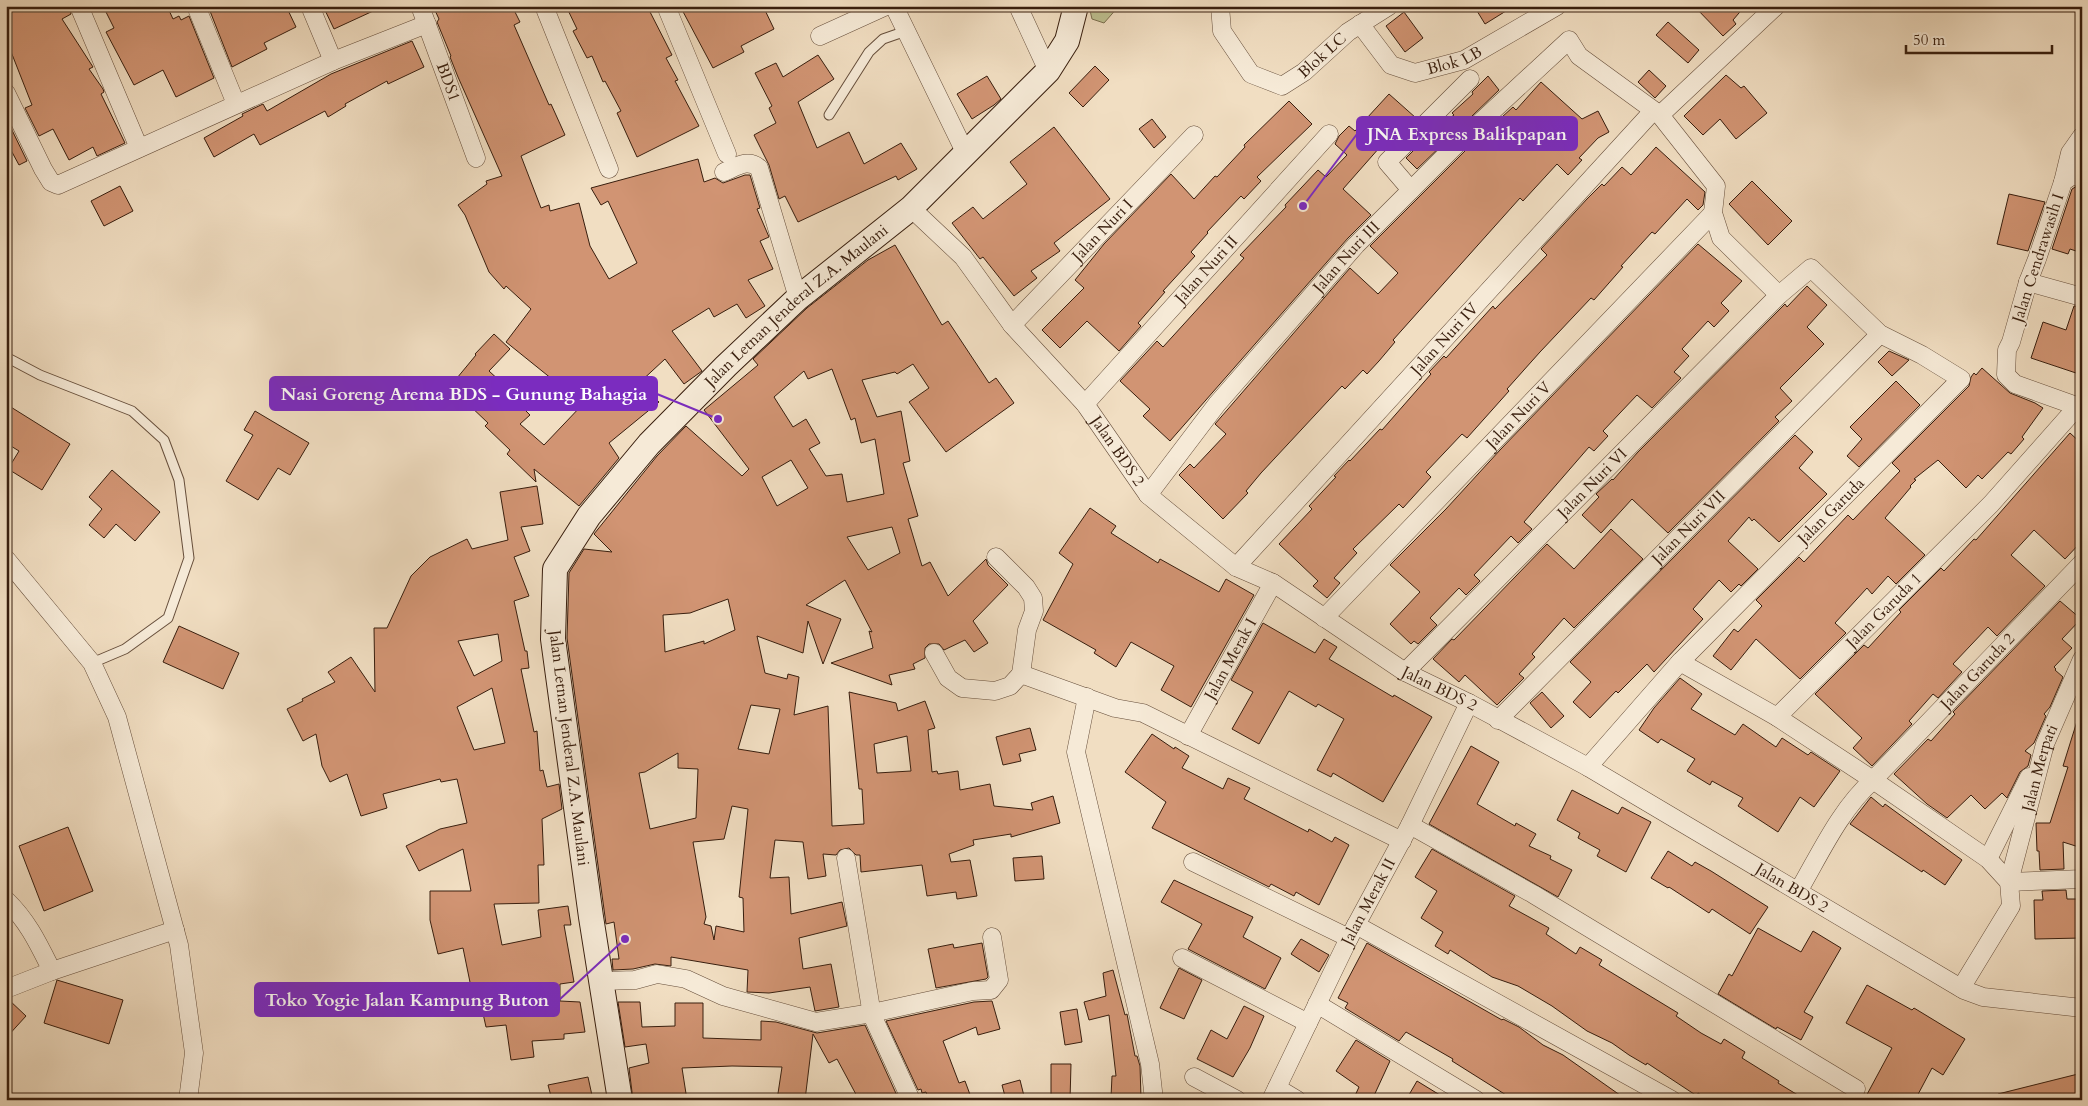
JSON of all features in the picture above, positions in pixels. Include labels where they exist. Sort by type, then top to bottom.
[{"type":"street","points":[[79,6],[139,148]]},
{"type":"street","points":[[196,6],[236,104]]},
{"type":"street","points":[[310,6],[333,62]]},
{"type":"street","name":"BDS1","points":[[420,6],[476,158]]},
{"type":"street","points":[[544,6],[609,169]]},
{"type":"street","points":[[666,6],[727,154]]},
{"type":"street","points":[[820,36],[886,6]]},
{"type":"street","points":[[894,6],[966,154]]},
{"type":"street","points":[[1018,6],[1048,71]]},
{"type":"street","name":"Jalan Letnan Jenderal Z.A. Maulani","points":[[620,1100],[553,639],[555,569],[589,516],[649,444],[726,366],[798,298],[911,208],[1048,71],[1067,41],[1076,6]]},
{"type":"street","name":"Blok LC","points":[[1220,6],[1222,32],[1251,74],[1282,86],[1304,72],[1348,32],[1389,6]]},
{"type":"street","name":"Blok LB","points":[[1360,24],[1390,65],[1415,73],[1464,60],[1557,6]]},
{"type":"street","name":"Jalan Nuri IV","points":[[1236,567],[1657,113],[1776,6]]},
{"type":"street","points":[[6,93],[43,169],[54,185],[58,185],[236,104],[427,24]]},
{"type":"street","name":"Jalan Nuri III","points":[[1148,495],[1217,404],[1356,245],[1569,40],[1580,56],[1657,113]]},
{"type":"street","points":[[1412,190],[1387,162],[1470,79]]},
{"type":"street","points":[[1657,113],[1716,186],[1713,213],[1721,238],[1779,295]]},
{"type":"street","name":"Jalan Nuri II","points":[[1085,404],[1328,134]]},
{"type":"street","name":"Jalan Nuri I","points":[[1012,324],[1194,135]]},
{"type":"street","name":"Jalan Cendrawasih I","points":[[2080,407],[2015,384],[2006,375],[2007,350],[2028,282],[2072,178],[2070,153],[2082,136]]},
{"type":"street","points":[[724,172],[747,162],[759,168],[798,298]]},
{"type":"street","name":"Jalan BDS 2","points":[[911,208],[963,257],[1012,324],[1085,404],[1148,495],[1236,567],[1273,583],[1405,672],[1588,767],[1799,890],[1961,988],[1983,997],[2082,1008]]},
{"type":"street","name":"Jalan Nuri V","points":[[1324,618],[1713,213]]},
{"type":"street","name":"Jalan Nuri VI","points":[[1405,672],[1779,295],[1811,268],[1880,334]]},
{"type":"street","points":[[2028,282],[2082,297]]},
{"type":"street","name":"Jalan Garuda","points":[[1680,662],[1961,379],[1904,345],[1880,334]]},
{"type":"street","name":"Jalan Nuri VII","points":[[1498,720],[1880,334]]},
{"type":"street","name":"Jalan Garuda 1","points":[[1777,717],[1991,504],[2080,407]]},
{"type":"street","points":[[934,653],[948,678],[962,688],[995,691],[1010,686],[1021,674],[1027,630],[1034,612],[1033,598],[1026,587],[996,557]]},
{"type":"street","points":[[6,559],[92,663],[117,717],[179,945],[194,1053],[188,1100]]},
{"type":"street","name":"Jalan Garuda 2","points":[[1799,890],[1839,819],[1859,792],[1873,780],[2082,563]]},
{"type":"street","name":"Jalan Merak I","points":[[1188,736],[1273,583]]},
{"type":"street","name":"Jalan Merpati","points":[[1961,988],[2011,906],[2009,882],[2045,744],[2082,659]]},
{"type":"street","points":[[1588,767],[1680,662],[1777,717],[1873,780],[1988,859],[2009,882],[2082,879]]},
{"type":"street","points":[[1021,674],[1115,708],[1143,714],[1406,833],[1533,894],[1856,1089]]},
{"type":"street","points":[[1087,697],[1076,752],[1150,1064],[1154,1100]]},
{"type":"street","name":"Jalan Merak II","points":[[1274,1094],[1352,931],[1406,833],[1469,704]]},
{"type":"street","points":[[1988,859],[2045,744]]},
{"type":"street","points":[[846,858],[872,1013],[911,1100]]},
{"type":"street","points":[[1193,862],[1352,931],[1672,1100]]},
{"type":"street","points":[[6,900],[33,932],[52,971]]},
{"type":"street","points":[[6,989],[52,971],[175,930]]},
{"type":"street","points":[[602,981],[635,980],[658,974],[686,979],[723,996],[816,1022],[872,1013],[973,991],[991,990],[1000,980],[992,938]]},
{"type":"street","points":[[1182,958],[1308,1023]]},
{"type":"street","points":[[1317,1004],[1476,1100]]},
{"type":"street","points":[[1194,1077],[1237,1100]]},
{"type":"street","points":[[1274,1094],[1297,1100]]},
{"type":"lane","points":[[829,115],[869,52],[883,39],[906,31]]},
{"type":"lane","points":[[6,357],[40,375],[132,411],[164,440],[179,480],[188,558],[168,618],[125,649],[92,663]]},
{"type":"green space","points":[[1089,6],[1119,6],[1104,23],[1092,19]]},
{"type":"building","points":[[6,6],[69,6],[71,14],[62,19],[93,67],[89,69],[103,89],[104,92],[101,94],[125,143],[97,156],[93,147],[69,160],[53,129],[39,136],[25,108],[32,105],[6,39]]},
{"type":"building","points":[[103,6],[167,6],[173,19],[179,16],[181,20],[189,16],[214,78],[176,97],[163,70],[134,85],[106,32],[114,28]]},
{"type":"building","points":[[208,6],[286,6],[296,27],[264,43],[267,49],[232,67]]},
{"type":"building","points":[[323,6],[384,6],[334,29]]},
{"type":"building","points":[[433,6],[512,6],[520,22],[514,25],[549,105],[551,104],[565,135],[521,156],[541,208],[549,205],[550,211],[579,203],[590,246],[609,279],[637,263],[608,201],[601,205],[591,188],[698,159],[704,182],[715,178],[723,183],[750,175],[760,208],[757,209],[769,237],[760,241],[773,269],[748,280],[765,306],[746,318],[737,304],[714,317],[709,308],[672,331],[702,371],[684,384],[665,359],[638,384],[659,402],[609,443],[619,458],[579,506],[534,469],[536,482],[507,454],[510,450],[485,426],[488,423],[467,403],[475,394],[457,378],[475,354],[494,334],[510,349],[489,371],[514,394],[511,396],[530,415],[520,424],[544,445],[583,404],[506,342],[531,309],[506,286],[504,289],[489,272],[465,215],[458,205],[487,184],[486,181],[502,176],[458,77],[437,22],[439,19]]},
{"type":"building","points":[[566,6],[647,6],[672,55],[666,58],[678,80],[675,81],[699,126],[637,157],[617,113],[621,111],[605,81],[603,82],[592,56],[587,58],[573,31],[577,29]]},
{"type":"building","points":[[680,6],[763,6],[774,29],[741,46],[744,52],[713,68]]},
{"type":"building","points":[[1474,6],[1514,6],[1485,24]]},
{"type":"building","points":[[1694,6],[1745,6],[1733,20],[1736,24],[1723,36]]},
{"type":"building","points":[[1404,12],[1423,38],[1405,52],[1386,26]]},
{"type":"building","points":[[1668,22],[1699,50],[1688,63],[1656,35]]},
{"type":"building","points":[[412,41],[424,67],[388,84],[387,81],[345,104],[346,106],[328,117],[325,111],[260,145],[254,134],[214,157],[204,138],[243,116],[242,114],[263,104],[267,111],[331,74]]},
{"type":"building","points":[[818,55],[834,79],[798,102],[817,148],[849,132],[864,164],[901,143],[917,169],[898,180],[896,176],[798,222],[785,196],[779,199],[769,165],[754,135],[776,123],[769,108],[772,106],[755,73],[776,63],[783,77]]},
{"type":"building","points":[[1095,66],[1109,80],[1083,107],[1069,93]]},
{"type":"building","points":[[1649,70],[1666,86],[1655,98],[1638,82]]},
{"type":"building","points":[[1726,75],[1741,88],[1744,86],[1767,113],[1736,139],[1720,119],[1703,135],[1684,116]]},
{"type":"building","points":[[987,76],[1001,99],[972,119],[957,94]]},
{"type":"building","points":[[1488,76],[1499,90],[1417,169],[1406,158],[1434,130],[1454,115],[1452,113],[1473,94],[1472,92]]},
{"type":"building","points":[[1541,82],[1582,119],[1598,111],[1609,132],[1598,138],[1579,158],[1582,160],[1568,175],[1557,164],[1523,201],[1520,198],[1393,340],[1395,342],[1367,374],[1363,370],[1345,389],[1342,386],[1261,473],[1246,491],[1248,493],[1223,519],[1179,475],[1190,464],[1194,468],[1226,434],[1215,424],[1350,268],[1378,294],[1398,273],[1370,246],[1468,148],[1513,107],[1516,110]]},
{"type":"building","points":[[1389,94],[1416,118],[1383,150],[1380,147],[1343,189],[1371,215],[1348,238],[1170,441],[1143,416],[1150,409],[1120,381],[1157,341],[1163,347],[1244,258],[1240,255],[1318,170],[1326,177],[1347,155],[1335,144],[1339,136],[1349,126],[1355,131]]},
{"type":"building","points":[[1289,101],[1312,124],[1257,177],[1261,181],[1244,199],[1241,196],[1207,232],[1191,252],[1195,256],[1163,291],[1165,292],[1138,323],[1141,326],[1119,351],[1087,321],[1060,348],[1042,330],[1084,288],[1075,280],[1104,244],[1171,174],[1194,199],[1245,147],[1244,145]]},
{"type":"building","points":[[1152,119],[1166,137],[1154,148],[1139,129]]},
{"type":"building","points":[[10,126],[27,161],[19,165],[6,141],[6,128]]},
{"type":"building","points":[[1054,127],[1110,199],[1054,243],[1060,251],[1031,271],[1037,278],[1014,296],[983,257],[980,259],[952,223],[973,207],[983,219],[1027,184],[1010,162]]},
{"type":"building","points":[[1656,147],[1705,192],[1703,205],[1698,210],[1687,199],[1655,234],[1652,232],[1621,266],[1623,267],[1594,300],[1591,298],[1540,352],[1507,389],[1509,391],[1467,438],[1462,434],[1426,472],[1431,477],[1403,508],[1399,504],[1353,549],[1357,553],[1334,578],[1340,583],[1327,598],[1313,586],[1318,581],[1279,544],[1312,509],[1309,506],[1336,477],[1334,476],[1380,429],[1382,430],[1431,374],[1429,372],[1444,356],[1446,358],[1493,306],[1495,309],[1547,255],[1541,249],[1587,199],[1602,184],[1604,186],[1622,167],[1631,175]]},
{"type":"building","points":[[1752,181],[1792,221],[1768,245],[1729,204]]},
{"type":"building","points":[[120,186],[133,211],[104,226],[91,201]]},
{"type":"building","points":[[2077,186],[2082,188],[2082,213],[2078,226],[2082,227],[2082,253],[2070,249],[2068,254],[2052,249],[2072,189]]},
{"type":"building","points":[[2009,194],[2045,202],[2028,251],[1997,244]]},
{"type":"building","points":[[1698,244],[1742,281],[1721,303],[1729,311],[1714,327],[1708,321],[1682,349],[1689,356],[1674,372],[1681,378],[1652,408],[1637,395],[1603,431],[1608,436],[1594,451],[1589,447],[1524,522],[1532,529],[1518,543],[1511,536],[1474,575],[1480,581],[1466,595],[1459,588],[1430,618],[1437,625],[1418,644],[1414,641],[1411,644],[1390,624],[1420,592],[1390,565],[1446,509],[1500,450]]},
{"type":"building","points":[[895,245],[942,325],[948,321],[989,383],[996,378],[1014,403],[946,452],[909,402],[929,388],[913,364],[897,374],[895,372],[862,380],[877,417],[901,411],[910,461],[903,463],[918,516],[908,519],[922,566],[930,562],[948,596],[986,559],[988,565],[1008,585],[973,621],[988,643],[974,652],[965,640],[944,650],[939,644],[929,644],[925,648],[925,658],[913,664],[915,669],[889,675],[892,685],[831,663],[873,648],[869,631],[872,632],[845,580],[806,605],[841,619],[823,664],[808,621],[803,653],[757,636],[765,673],[787,679],[788,674],[799,677],[794,715],[828,706],[832,826],[864,824],[862,789],[859,789],[849,692],[896,703],[898,711],[925,701],[935,728],[928,730],[932,772],[937,771],[938,774],[958,771],[960,790],[990,784],[994,806],[1033,810],[1031,803],[1053,796],[1060,823],[1011,837],[1011,834],[973,840],[974,845],[949,854],[951,862],[970,860],[977,896],[957,899],[956,892],[927,896],[922,865],[861,872],[860,855],[856,855],[849,848],[840,850],[836,855],[823,854],[826,876],[808,879],[803,842],[775,840],[770,878],[789,877],[791,914],[842,902],[847,926],[799,938],[803,969],[831,964],[839,1007],[815,1011],[810,987],[769,993],[747,992],[748,970],[671,957],[671,966],[655,964],[633,969],[613,970],[612,959],[619,959],[614,922],[606,924],[567,638],[569,573],[584,549],[612,552],[594,534],[657,456],[686,426],[742,476],[749,469],[704,410],[758,365],[753,359],[807,308],[868,260]],"holes":[[[832,369],[851,420],[855,418],[861,443],[875,439],[884,494],[847,502],[842,474],[826,476],[809,449],[820,443],[806,419],[793,427],[774,397],[804,371],[808,379]],[[791,460],[808,488],[777,506],[762,477]],[[892,527],[900,553],[868,570],[847,537]],[[728,599],[735,630],[704,644],[704,641],[665,652],[663,615],[690,613]],[[751,705],[780,709],[769,754],[738,749]],[[907,736],[911,771],[877,773],[874,744]],[[678,753],[678,768],[698,769],[696,818],[650,829],[639,773],[645,772]],[[732,806],[748,809],[739,897],[743,898],[744,932],[716,926],[714,940],[711,926],[704,924],[706,917],[693,842],[724,839]]]},
{"type":"building","points":[[1807,286],[1827,305],[1807,327],[1824,344],[1780,388],[1792,401],[1775,417],[1779,421],[1668,533],[1632,499],[1601,533],[1582,515],[1599,497],[1596,494],[1613,480],[1638,452],[1785,304],[1787,307]]},
{"type":"building","points":[[2074,306],[2082,307],[2082,375],[2031,358],[2043,322],[2066,330]]},
{"type":"building","points":[[1889,351],[1909,360],[1892,376],[1878,362]]},
{"type":"building","points":[[1982,368],[2010,393],[2043,408],[2022,437],[2024,439],[2011,454],[2008,452],[1982,479],[1978,475],[1966,488],[1938,460],[1914,479],[1916,480],[1911,487],[1885,518],[1925,555],[1896,584],[1888,576],[1872,594],[1867,588],[1835,623],[1846,633],[1800,679],[1756,639],[1731,670],[1713,656],[1734,629],[1738,632],[1762,606],[1756,600],[1799,557],[1804,562],[1848,515],[1853,520],[1900,471],[1892,463],[1969,386],[1971,377],[1974,373],[1976,375]]},
{"type":"building","points":[[1896,381],[1920,405],[1859,467],[1847,456],[1862,439],[1850,427]]},
{"type":"building","points":[[6,404],[70,444],[42,490],[8,469],[19,451],[6,443]]},
{"type":"building","points":[[255,411],[309,443],[290,475],[278,468],[258,500],[226,481],[253,435],[244,430]]},
{"type":"building","points":[[2070,433],[2082,444],[2082,541],[2065,559],[2034,530],[2011,555],[2045,586],[1997,636],[1988,627],[1953,664],[1962,672],[1938,698],[1933,694],[1909,721],[1912,724],[1872,766],[1853,748],[1862,738],[1815,694],[1864,645],[1868,648],[1901,612],[1899,610],[1941,568],[1944,571],[1974,539],[1976,540]]},
{"type":"building","points":[[1795,435],[1813,452],[1799,468],[1827,494],[1779,542],[1754,519],[1752,521],[1749,517],[1728,541],[1758,569],[1741,586],[1739,584],[1731,592],[1719,580],[1693,609],[1703,619],[1654,672],[1647,664],[1618,693],[1616,691],[1590,718],[1573,702],[1591,682],[1570,662]]},
{"type":"building","points":[[112,470],[160,512],[135,541],[116,524],[104,538],[89,525],[102,509],[89,497]]},
{"type":"building","points":[[537,486],[543,524],[521,527],[530,551],[514,557],[529,596],[514,601],[525,651],[527,651],[529,668],[521,669],[534,732],[537,731],[540,771],[543,770],[547,787],[559,784],[562,809],[542,819],[544,865],[538,865],[539,903],[494,904],[502,945],[541,937],[538,910],[568,906],[571,925],[564,925],[574,982],[560,984],[560,1001],[580,1002],[585,1032],[564,1034],[564,1039],[532,1041],[534,1057],[511,1060],[506,1025],[486,1027],[478,991],[472,992],[463,948],[438,954],[430,920],[430,891],[471,891],[463,849],[419,871],[406,846],[440,829],[467,823],[457,779],[441,782],[440,779],[383,794],[387,808],[361,816],[347,774],[330,782],[322,766],[316,734],[303,741],[287,709],[335,682],[328,672],[351,657],[375,692],[374,628],[387,628],[411,576],[430,557],[467,539],[472,549],[508,540],[500,492]],"holes":[[[498,634],[502,661],[474,676],[458,641]],[[492,688],[505,743],[474,750],[457,707]]]},
{"type":"building","points":[[1090,508],[1116,526],[1111,533],[1158,563],[1160,559],[1219,592],[1226,579],[1254,595],[1191,707],[1161,690],[1174,666],[1131,642],[1116,667],[1094,653],[1096,650],[1043,620],[1073,564],[1059,553]]},
{"type":"building","points":[[1611,529],[1643,559],[1574,628],[1564,618],[1532,654],[1535,657],[1519,674],[1524,678],[1497,705],[1465,675],[1459,682],[1433,659],[1452,639],[1454,640],[1547,544],[1574,569]]},
{"type":"building","points":[[2060,601],[2081,619],[2062,639],[2072,648],[2054,667],[2063,677],[2050,707],[2044,714],[2046,716],[2034,743],[2025,751],[2031,755],[2028,766],[2020,772],[2007,798],[2002,793],[1985,809],[1971,795],[1947,818],[1927,804],[1894,774],[1928,739],[1931,741],[1955,714],[1953,712]]},
{"type":"building","points":[[1263,623],[1315,653],[1324,639],[1337,647],[1329,659],[1393,697],[1394,695],[1432,717],[1383,802],[1333,773],[1331,777],[1317,770],[1344,719],[1318,704],[1316,707],[1289,691],[1259,744],[1232,729],[1253,692],[1231,680]]},
{"type":"building","points":[[179,626],[239,653],[223,689],[163,662]]},
{"type":"building","points":[[1680,678],[1702,694],[1691,709],[1735,735],[1743,724],[1776,747],[1782,738],[1808,755],[1811,752],[1840,771],[1814,807],[1800,797],[1778,832],[1738,806],[1743,798],[1712,781],[1710,785],[1687,771],[1695,759],[1661,739],[1658,743],[1639,730],[1654,708]]},
{"type":"building","points":[[1542,692],[1564,716],[1551,728],[1530,703]]},
{"type":"building","points":[[2078,718],[2082,719],[2082,848],[2063,842],[2064,869],[2040,870],[2036,823],[2050,823],[2068,767],[2063,766]]},
{"type":"building","points":[[1030,728],[1036,750],[1019,754],[1021,761],[1003,765],[996,737]]},
{"type":"building","points":[[1152,734],[1174,749],[1175,747],[1189,756],[1182,768],[1223,789],[1228,778],[1250,788],[1244,799],[1308,832],[1309,829],[1332,842],[1335,837],[1349,845],[1319,905],[1296,892],[1294,896],[1271,884],[1269,887],[1152,828],[1166,802],[1125,772]]},
{"type":"building","points":[[1471,746],[1499,762],[1477,804],[1515,826],[1516,823],[1536,834],[1529,846],[1551,856],[1550,859],[1572,870],[1558,897],[1429,824]]},
{"type":"building","points":[[1572,790],[1618,814],[1622,807],[1651,822],[1626,872],[1597,856],[1600,850],[1578,838],[1580,833],[1557,820]]},
{"type":"building","points":[[1871,797],[1883,807],[1885,804],[1962,860],[1945,885],[1850,824]]},
{"type":"building","points":[[68,827],[93,891],[44,911],[19,846]]},
{"type":"building","points":[[1432,849],[1515,896],[1509,906],[1549,928],[1546,934],[1576,954],[1580,947],[1602,960],[1599,965],[1678,1013],[1676,1016],[1701,1033],[1721,1044],[1724,1039],[1745,1052],[1742,1058],[1806,1100],[1709,1100],[1698,1093],[1697,1096],[1647,1063],[1646,1065],[1612,1043],[1587,1031],[1552,1006],[1518,986],[1492,977],[1450,950],[1448,954],[1435,946],[1443,932],[1421,918],[1437,891],[1415,877]]},
{"type":"building","points":[[1668,851],[1692,866],[1695,862],[1768,907],[1750,934],[1712,909],[1709,913],[1669,887],[1651,878]]},
{"type":"building","points":[[1042,856],[1044,879],[1015,881],[1013,858]]},
{"type":"building","points":[[1174,880],[1253,917],[1243,937],[1281,958],[1265,989],[1188,949],[1202,924],[1161,902]]},
{"type":"building","points":[[2066,890],[2067,899],[2082,899],[2082,938],[2035,939],[2034,900],[2043,900],[2042,891]]},
{"type":"building","points":[[1758,928],[1801,952],[1813,931],[1841,948],[1804,1012],[1813,1017],[1801,1040],[1777,1027],[1776,1029],[1718,994],[1729,974],[1732,976]]},
{"type":"building","points":[[1301,939],[1329,955],[1319,972],[1291,954]]},
{"type":"building","points":[[982,943],[988,977],[986,979],[936,988],[928,949],[953,944],[954,948]]},
{"type":"building","points":[[1367,943],[1502,1020],[1519,1027],[1627,1100],[1514,1100],[1452,1061],[1453,1059],[1406,1032],[1399,1041],[1345,1008],[1348,1003],[1338,998]]},
{"type":"building","points":[[1179,968],[1202,980],[1184,1019],[1160,1008]]},
{"type":"building","points":[[1113,970],[1125,1015],[1127,1014],[1135,1056],[1137,1056],[1140,1066],[1141,1098],[1111,1097],[1112,1076],[1116,1076],[1109,1015],[1089,1020],[1084,1002],[1106,996],[1103,973]]},
{"type":"building","points":[[57,980],[123,1000],[109,1044],[44,1023]]},
{"type":"building","points":[[1867,985],[1912,1010],[1914,1008],[1965,1039],[1943,1075],[1932,1068],[1915,1100],[1864,1100],[1892,1048],[1846,1023]]},
{"type":"building","points":[[6,999],[26,1016],[6,1038]]},
{"type":"building","points":[[992,1001],[1000,1029],[978,1035],[976,1027],[943,1041],[959,1083],[965,1081],[972,1100],[921,1100],[921,1098],[927,1095],[926,1092],[922,1093],[921,1089],[918,1090],[886,1021],[974,1002]]},
{"type":"building","points":[[618,1002],[640,1002],[642,1027],[675,1026],[675,1003],[703,1003],[703,1038],[761,1040],[761,1021],[776,1022],[817,1033],[865,1025],[899,1100],[859,1100],[837,1059],[829,1063],[813,1034],[805,1100],[777,1100],[782,1067],[732,1066],[682,1068],[687,1100],[633,1100],[629,1068],[649,1063],[646,1044],[625,1047]]},
{"type":"building","points":[[1244,1006],[1264,1016],[1250,1048],[1233,1077],[1197,1059],[1211,1030],[1227,1039]]},
{"type":"building","points":[[1077,1009],[1082,1042],[1065,1045],[1060,1012]]},
{"type":"building","points":[[1356,1040],[1390,1061],[1372,1100],[1353,1100],[1359,1087],[1336,1071]]},
{"type":"building","points":[[1051,1064],[1071,1064],[1070,1100],[1051,1100]]},
{"type":"building","points":[[2082,1073],[2082,1100],[1999,1100],[1998,1094]]},
{"type":"building","points":[[588,1077],[593,1100],[552,1100],[548,1085]]},
{"type":"building","points":[[1020,1080],[1024,1096],[1006,1100],[1002,1085]]},
{"type":"building","points":[[1417,1081],[1448,1100],[1406,1100]]},
{"type":"place","name":"JNA Express Balikpapan","points":[[1303,206]]},
{"type":"place","name":"Nasi Goreng Arema BDS - Gunung Bahagia","points":[[718,419]]},
{"type":"place","name":"Toko Yogie Jalan Kampung Buton","points":[[625,939]]}]
